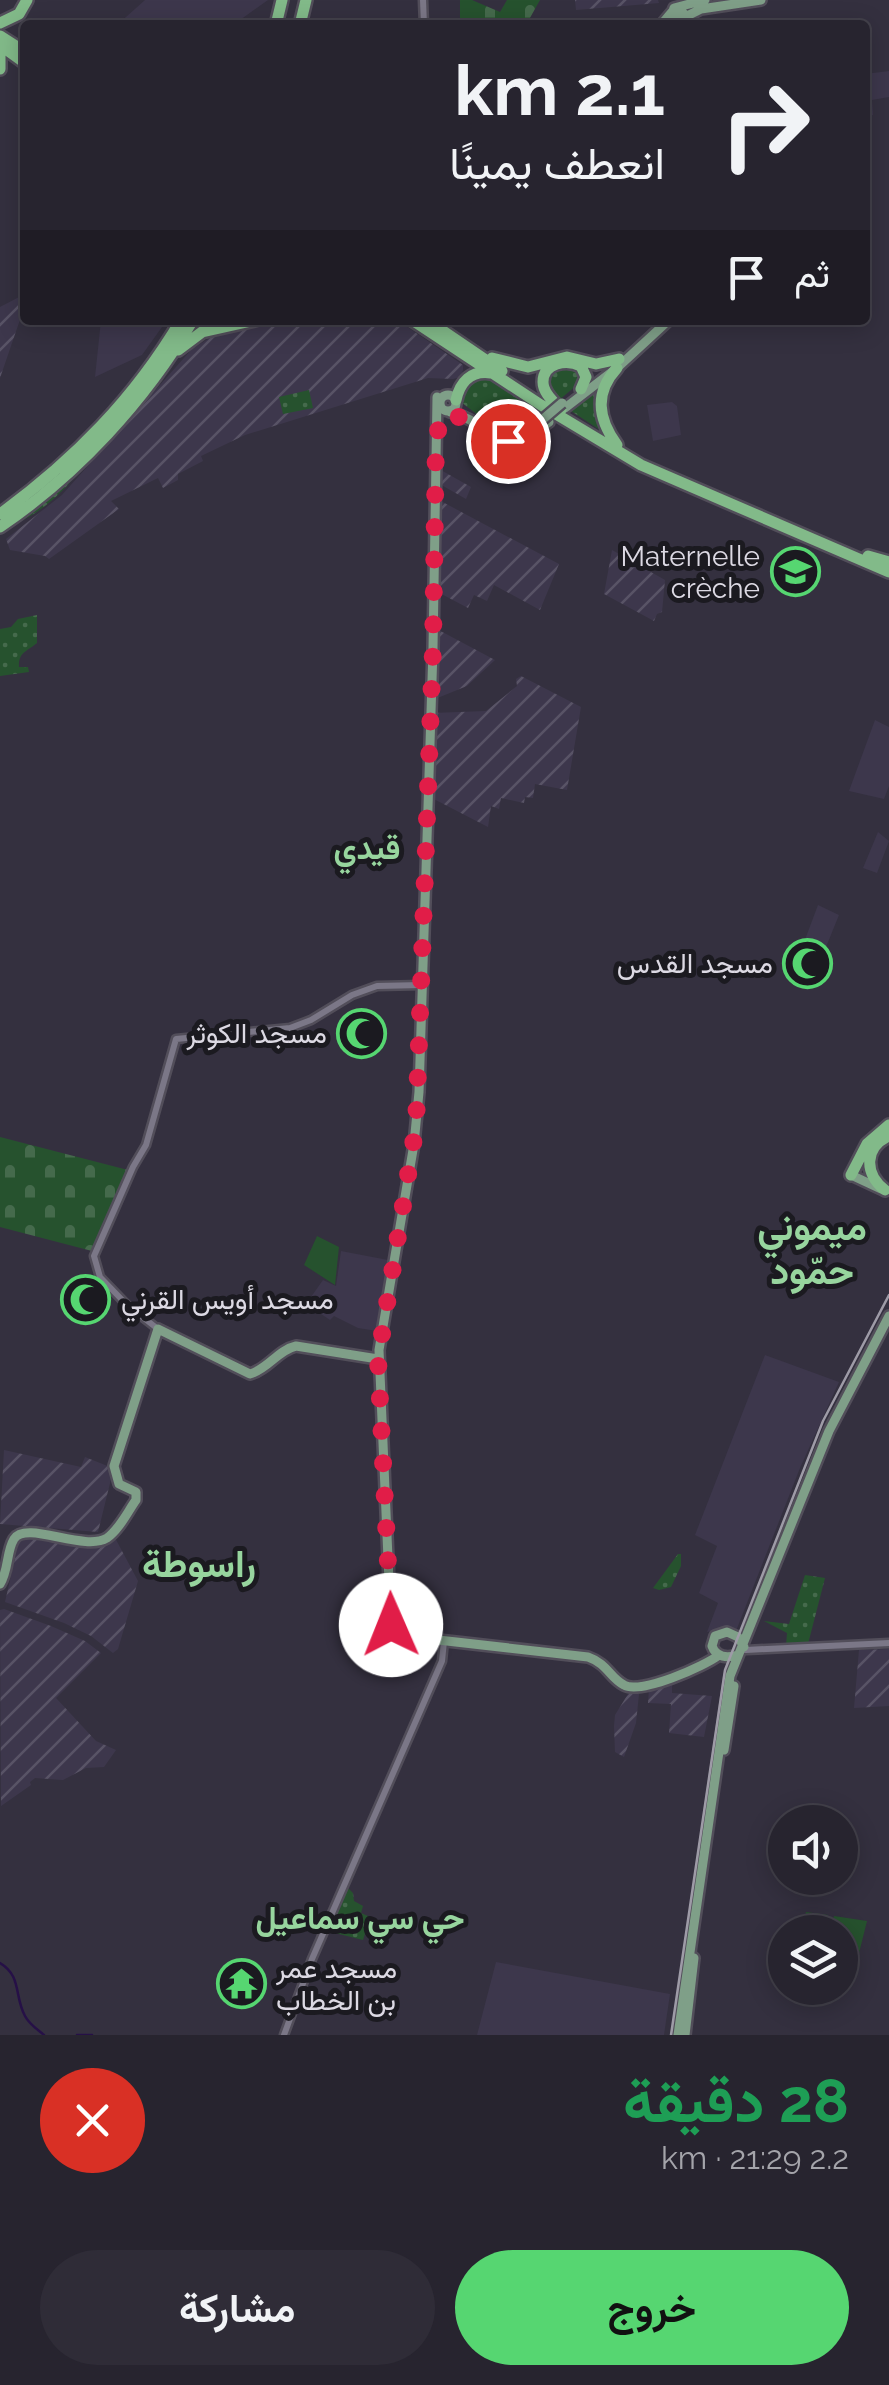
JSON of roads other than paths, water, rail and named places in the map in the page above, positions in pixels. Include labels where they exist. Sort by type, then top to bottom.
[{"type":"highway","points":[[0,22],[19,14],[27,0]]},
{"type":"highway","points":[[0,56],[0,69]]},
{"type":"highway","points":[[0,514],[45,481],[104,425],[150,368],[178,325]]},
{"type":"highway","points":[[0,527],[74,467],[119,421],[171,356],[190,325]]},
{"type":"highway","points":[[171,356],[202,332],[233,325]]},
{"type":"highway","points":[[421,325],[651,464],[865,559]]},
{"type":"highway","points":[[435,325],[491,372],[642,465],[889,569]]},
{"type":"highway","points":[[464,350],[520,366],[536,366],[567,357],[618,364]]},
{"type":"highway","points":[[448,402],[466,372],[464,350]]},
{"type":"highway","points":[[562,407],[544,386],[543,379],[551,367],[566,362],[581,366],[586,376],[581,389]]},
{"type":"highway","points":[[617,445],[602,418],[600,398],[618,364]]},
{"type":"highway","points":[[448,402],[468,377],[476,372],[491,372]]},
{"type":"highway","points":[[853,1177],[867,1144],[889,1125]]},
{"type":"highway","points":[[853,1177],[869,1150],[884,1138]]},
{"type":"highway","points":[[884,1138],[871,1151],[868,1164],[874,1181],[887,1190]]},
{"type":"main road","points":[[677,12],[704,0]]},
{"type":"main road","points":[[677,12],[761,0]]},
{"type":"main road","points":[[562,407],[618,364],[654,325]]},
{"type":"main road","points":[[448,402],[502,435],[522,434],[545,421],[662,325]]},
{"type":"main road","points":[[448,402],[436,412],[416,1126],[378,1359],[391,1628],[402,1636],[588,1656],[606,1665],[630,1688],[644,1687],[707,1663],[720,1654],[743,1650]]},
{"type":"main road","points":[[436,436],[448,402]]},
{"type":"main road","points":[[853,1177],[887,1190]]},
{"type":"main road","points":[[681,2035],[733,1690],[748,1632],[829,1430],[889,1320]]},
{"type":"main road","points":[[681,2035],[724,1710],[733,1668],[835,1428],[889,1320]]},
{"type":"main road","points":[[0,1584],[14,1540],[21,1533],[100,1540],[109,1536],[136,1500],[136,1492],[119,1484],[114,1466],[158,1328],[250,1374],[296,1346],[378,1359]]},
{"type":"main road","points":[[733,1668],[712,1640],[718,1633],[748,1632]]},
{"type":"main road","points":[[735,1635],[743,1650]]},
{"type":"street","points":[[158,1328],[127,1305],[100,1277],[94,1256],[146,1145],[176,1040],[290,1028],[377,986],[422,985]]},
{"type":"street","points":[[284,2035],[316,1949],[442,1660],[444,1641]]},
{"type":"street","points":[[743,1650],[889,1643]]},
{"type":"waterway","points":[[0,1963],[15,1980],[27,2019],[44,2035]]},
{"type":"waterway","points":[[77,2035],[92,2035]]},
{"type":"tram line","points":[[671,2035],[725,1670],[823,1421],[889,1295]]},
{"type":"place","name":"Maternelle crèche","points":[[795,572]]},
{"type":"place","name":"مسجد القدس","points":[[808,963]]},
{"type":"place","name":"مسجد الكوثر","points":[[362,1033]]},
{"type":"place","name":"مسجد أويس القرني","points":[[86,1299]]},
{"type":"place","name":"مسجد عمر بن الخطاب","points":[[241,1984]]},
{"type":"district","name":"قيدي","points":[[367,847]]},
{"type":"district","name":"ميموني حمّود","points":[[812,1248]]},
{"type":"district","name":"راسوطة","points":[[199,1563]]},
{"type":"district","name":"حي سي سماعيل","points":[[360,1917]]}]
